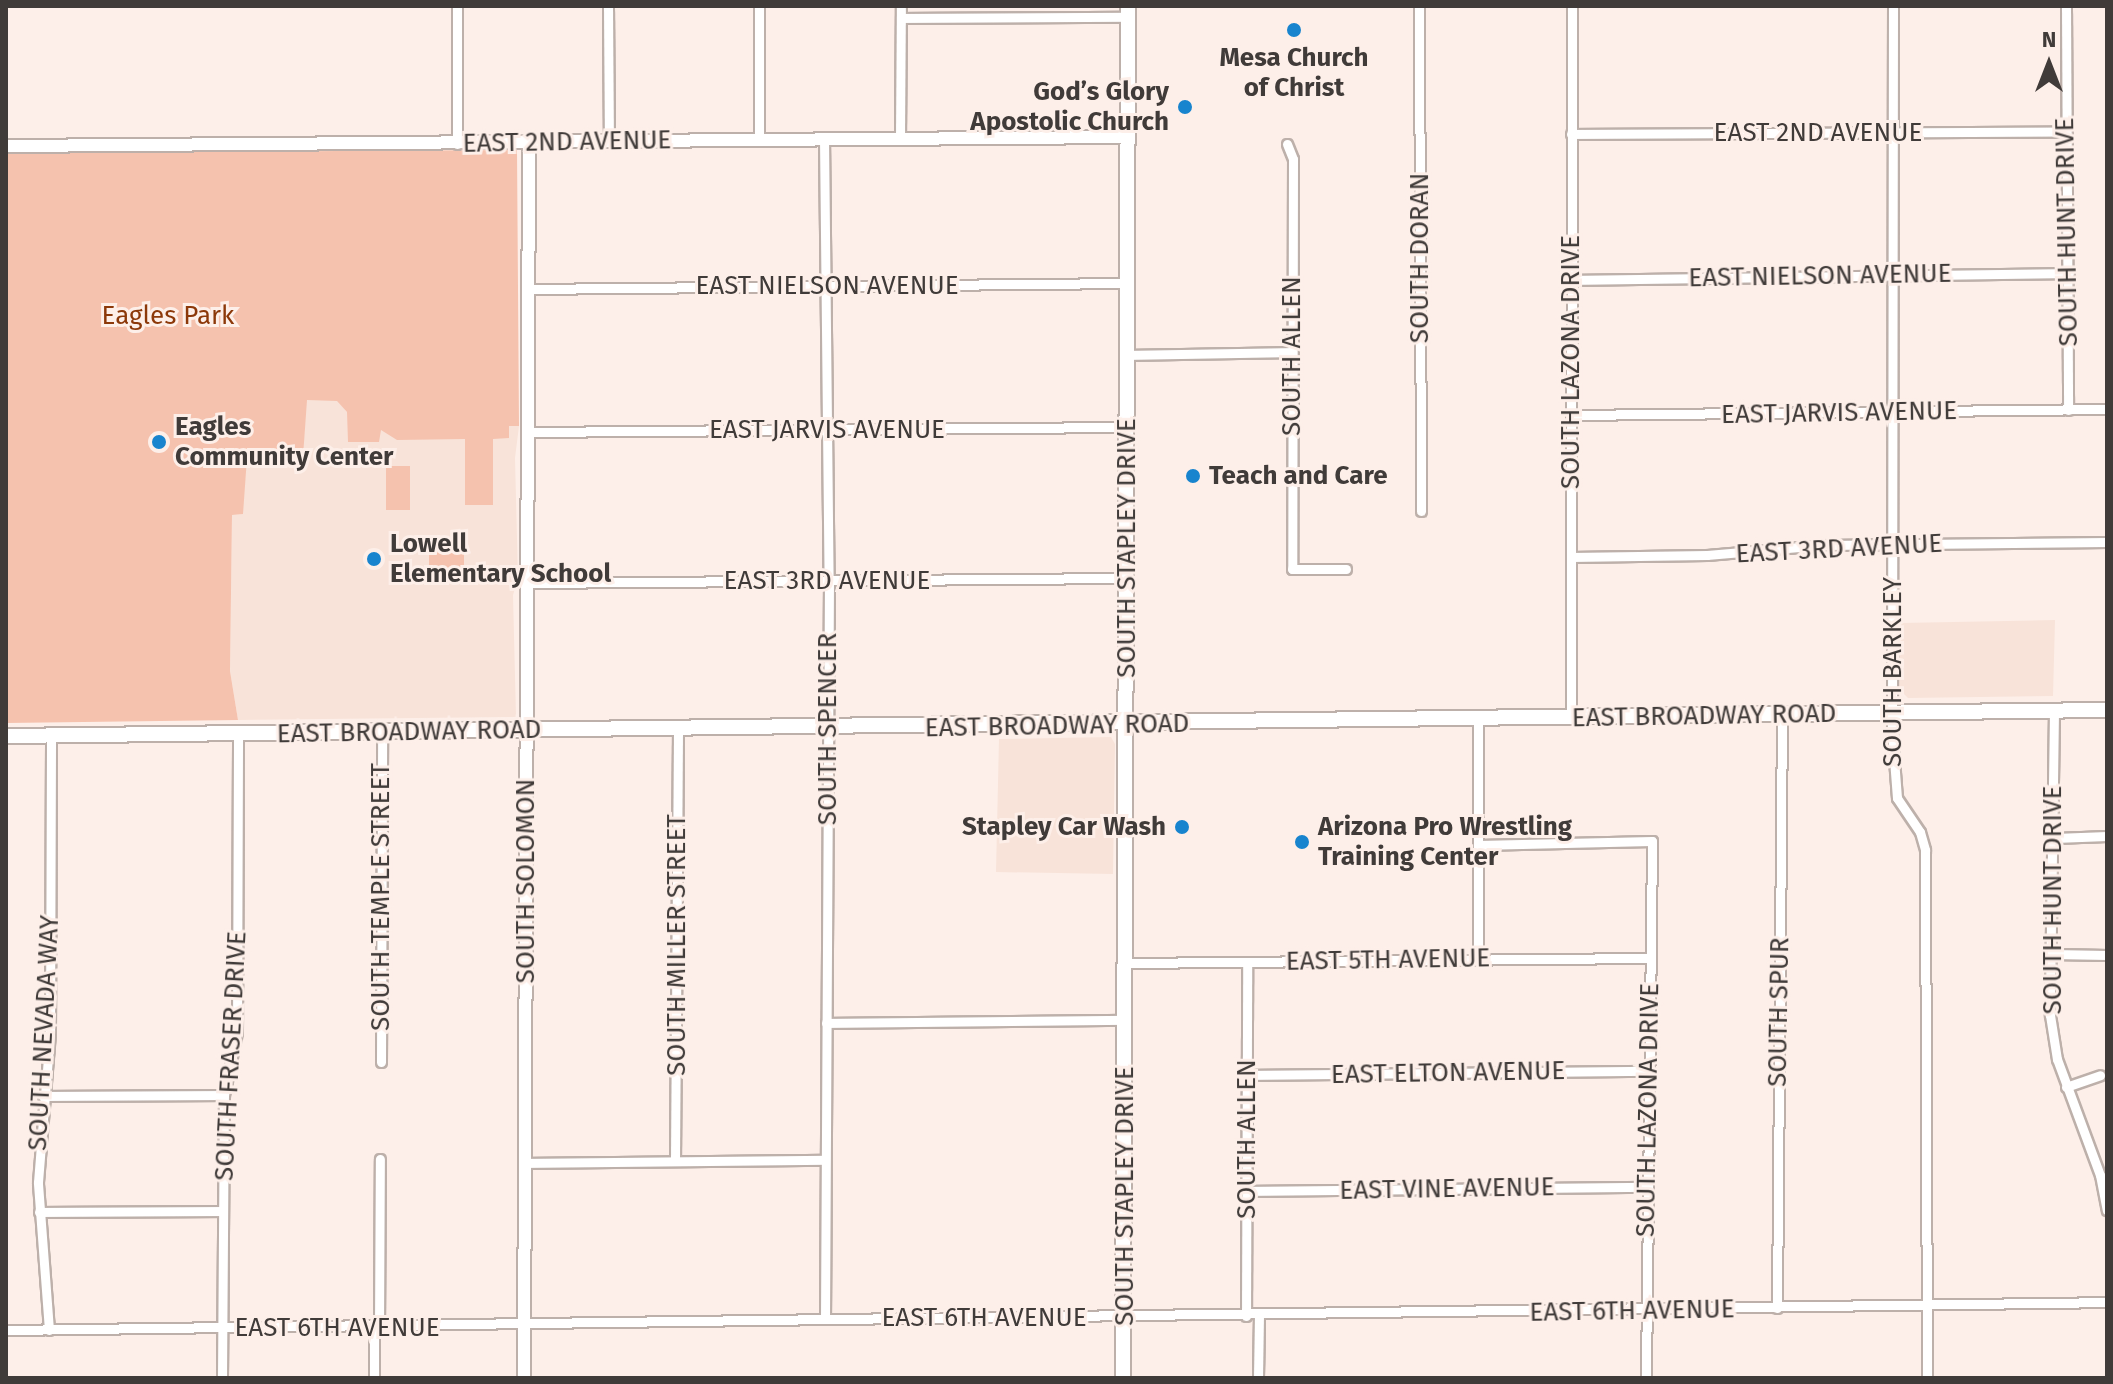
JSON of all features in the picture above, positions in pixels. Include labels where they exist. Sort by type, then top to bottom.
[{"type":"main road","name":"SOUTH STAPLEY DRIVE","points":[[1123,1378],[1128,725],[1128,12]]},
{"type":"main road","name":"EAST BROADWAY ROAD","points":[[6,736],[1128,725],[2107,710]]},
{"type":"street","points":[[457,6],[457,144]]},
{"type":"street","points":[[608,6],[609,142]]},
{"type":"street","points":[[759,6],[759,140]]},
{"type":"street","points":[[900,137],[901,6]]},
{"type":"street","name":"SOUTH DORAN","points":[[1419,6],[1421,511]]},
{"type":"street","name":"SOUTH LAZONA DRIVE","points":[[1571,718],[1572,6]]},
{"type":"street","name":"SOUTH BARKLEY","points":[[1893,6],[1892,713],[1897,798],[1920,832],[1925,850],[1927,1378]]},
{"type":"street","name":"SOUTH HUNT DRIVE","points":[[2066,6],[2068,410]]},
{"type":"street","points":[[901,18],[1128,12]]},
{"type":"street","name":"EAST 2ND AVENUE","points":[[1571,134],[2065,131]]},
{"type":"street","name":"EAST 2ND AVENUE","points":[[6,146],[1128,137]]},
{"type":"street","name":"SOUTH SPENCER","points":[[824,138],[823,286],[829,581],[825,1319]]},
{"type":"street","name":"SOUTH SOLOMON","points":[[524,1378],[529,143]]},
{"type":"street","name":"SOUTH ALLEN","points":[[1287,144],[1293,159],[1292,569],[1346,569]]},
{"type":"street","name":"EAST NIELSON AVENUE","points":[[1571,280],[2069,273]]},
{"type":"street","name":"EAST NIELSON AVENUE","points":[[527,289],[1127,283]]},
{"type":"street","points":[[1128,355],[1292,352]]},
{"type":"street","name":"EAST JARVIS AVENUE","points":[[1571,415],[2107,409]]},
{"type":"street","name":"EAST JARVIS AVENUE","points":[[527,432],[1127,427]]},
{"type":"street","name":"EAST 3RD AVENUE","points":[[1571,557],[1893,544],[2107,542]]},
{"type":"street","name":"EAST 3RD AVENUE","points":[[527,583],[1127,578]]},
{"type":"street","name":"SOUTH HUNT DRIVE","points":[[2054,711],[2055,838],[2050,1015],[2066,1087],[2088,1138],[2107,1210]]},
{"type":"street","name":"SOUTH SPUR","points":[[1777,1308],[1782,715]]},
{"type":"street","points":[[1478,719],[1478,959]]},
{"type":"street","name":"SOUTH MILLER STREET","points":[[675,1161],[678,729]]},
{"type":"street","name":"SOUTH TEMPLE STREET","points":[[381,1062],[382,732]]},
{"type":"street","name":"SOUTH FRASER DRIVE","points":[[222,1378],[224,1095],[237,1032],[238,734]]},
{"type":"street","name":"SOUTH NEVADA WAY","points":[[49,1330],[39,1212],[43,1096],[50,1032],[51,736]]},
{"type":"street","points":[[2055,838],[2107,836]]},
{"type":"street","name":"SOUTH LAZONA DRIVE","points":[[1478,845],[1652,841],[1646,1378]]},
{"type":"street","points":[[2052,954],[2107,955]]},
{"type":"street","name":"EAST 5TH AVENUE","points":[[1127,963],[1650,958]]},
{"type":"street","name":"SOUTH ALLEN","points":[[1246,1316],[1247,962]]},
{"type":"street","points":[[826,1023],[1126,1020]]},
{"type":"street","name":"EAST ELTON AVENUE","points":[[1247,1075],[1648,1071]]},
{"type":"street","points":[[2066,1087],[2100,1075]]},
{"type":"street","points":[[43,1096],[224,1095]]},
{"type":"street","points":[[374,1378],[380,1159]]},
{"type":"street","points":[[524,1163],[824,1160]]},
{"type":"street","name":"EAST VINE AVENUE","points":[[1246,1191],[1647,1187]]},
{"type":"street","points":[[39,1212],[223,1211]]},
{"type":"street","name":"EAST 6TH AVENUE","points":[[6,1330],[377,1328],[2107,1302]]},
{"type":"street","points":[[1258,1378],[1259,1316]]},
{"type":"shaded area","name":"Lowell Elementary School","points":[[306,400],[337,400],[347,412],[519,426],[515,458],[518,579],[513,595],[516,717],[238,720],[230,671],[232,515],[242,514],[247,457],[303,456]]},
{"type":"shaded area","points":[[2055,620],[2053,696],[1908,698],[1899,689],[1900,623]]},
{"type":"shaded area","points":[[1111,737],[1115,744],[1113,874],[996,872],[999,739]]},
{"type":"green space","name":"Eagles Park","points":[[517,150],[519,426],[509,426],[509,438],[493,439],[493,505],[465,505],[465,439],[397,440],[381,430],[379,442],[348,442],[347,412],[337,401],[307,400],[303,457],[247,458],[243,514],[232,515],[230,671],[238,720],[6,723],[6,153]]},
{"type":"green space","points":[[386,466],[410,466],[410,510],[386,510]]},
{"type":"green space","points":[[429,548],[464,548],[464,579],[429,579]]},
{"type":"place","name":"Mesa Church of Christ","points":[[1294,30]]},
{"type":"place","name":"God’s Glory Apostolic Church","points":[[1185,107]]},
{"type":"place","name":"Eagles Community Center","points":[[159,442]]},
{"type":"place","name":"Teach and Care","points":[[1193,476]]},
{"type":"place","name":"Lowell Elementary School","points":[[374,559]]},
{"type":"place","name":"Stapley Car Wash","points":[[1182,827]]},
{"type":"place","name":"Arizona Pro Wrestling Training Center","points":[[1302,842]]}]
